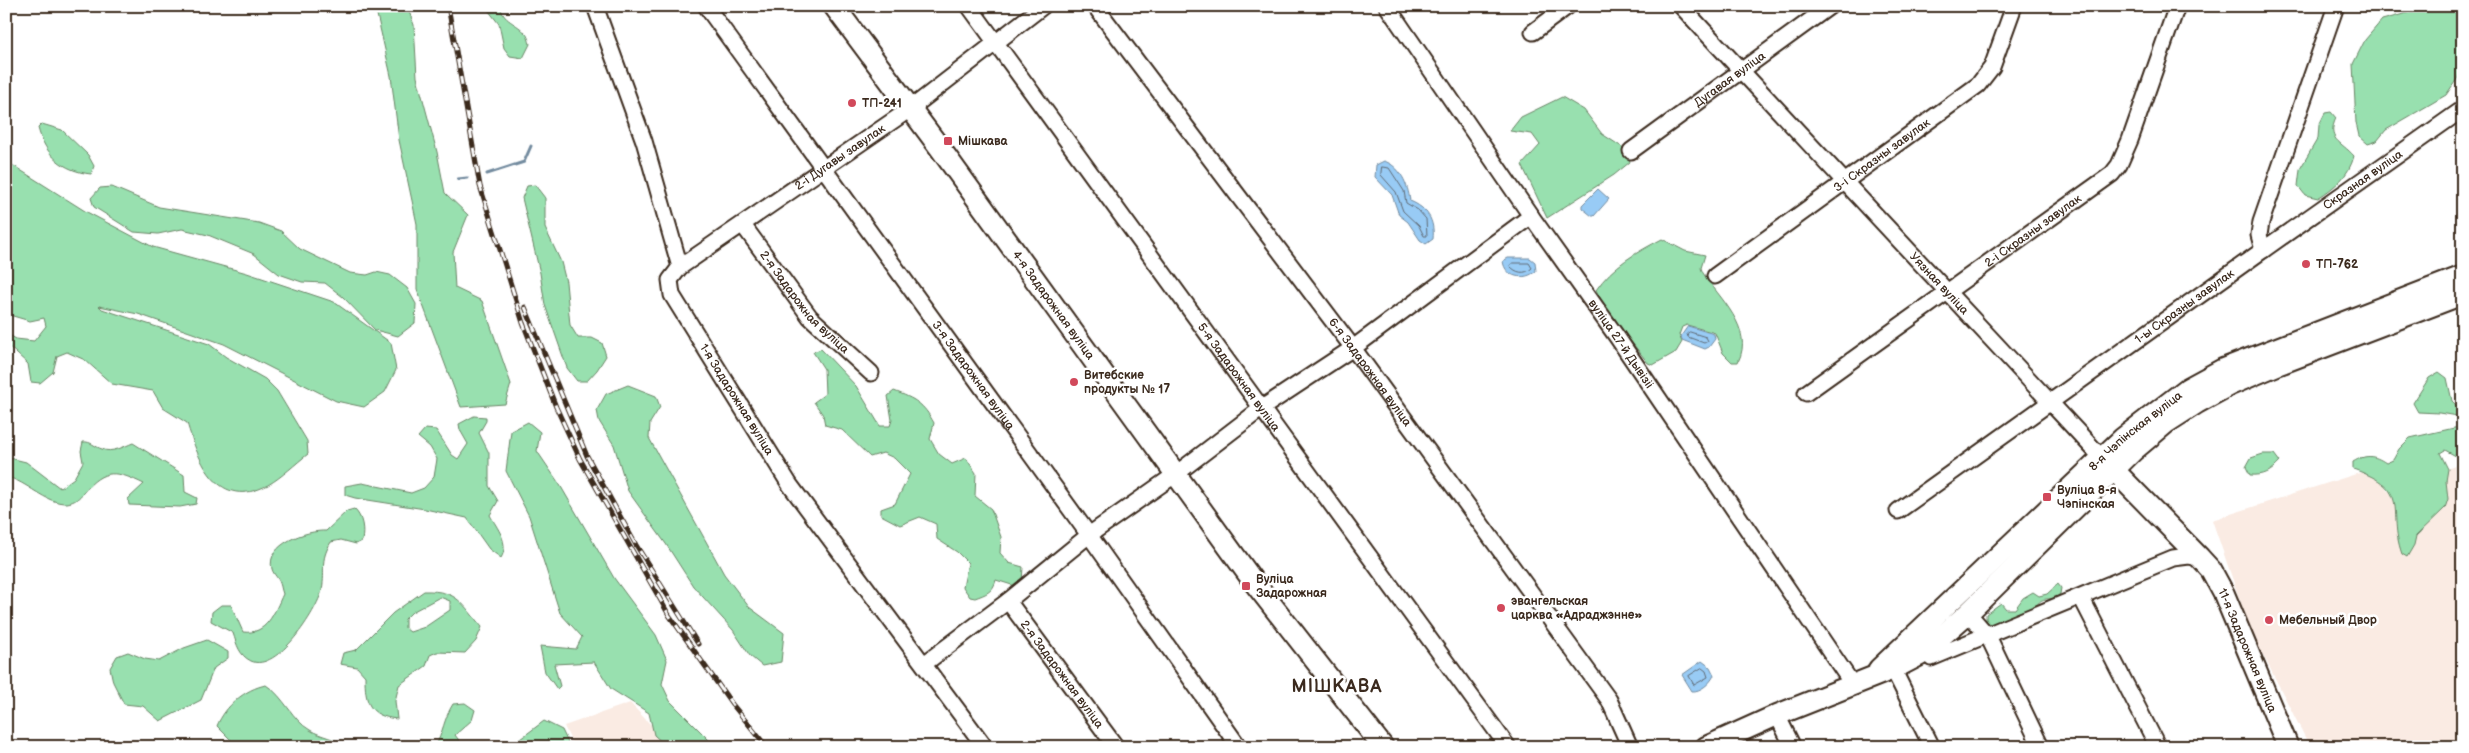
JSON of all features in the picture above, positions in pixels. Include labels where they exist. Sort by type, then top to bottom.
[{"type":"main road","name":"4-я Задарожная вуліца","points":[[834,6],[1253,581],[1384,747]]},
{"type":"main road","name":"8-я Чэпінская вуліца","points":[[1706,747],[1777,715],[1925,657],[2109,465],[2123,438],[2188,388],[2223,369],[2463,276]]},
{"type":"main road","name":"8-я Чэпінская вуліца","points":[[1861,682],[2109,465],[2134,450],[2166,423],[2230,385],[2463,294]]},
{"type":"main road","name":"Уязная вуліца","points":[[2109,465],[2200,558]]},
{"type":"main road","name":"11-я Задарожная вуліца","points":[[2200,558],[2211,570],[2224,594],[2288,747]]},
{"type":"street","points":[[595,6],[644,141],[680,267]]},
{"type":"street","name":"3-я Задарожная вуліца","points":[[706,6],[1089,535],[1239,747]]},
{"type":"street","name":"5-я Задарожная вуліца","points":[[969,6],[1508,747]]},
{"type":"street","name":"2-і Дугавы завулак","points":[[680,267],[910,109],[1043,6]]},
{"type":"street","name":"6-я Задарожная вуліца","points":[[1095,6],[1353,348],[1609,700],[1630,747]]},
{"type":"street","name":"вуліца 27-й Дывізіі","points":[[1387,6],[1531,216],[1861,682]]},
{"type":"street","points":[[1533,32],[1568,6]]},
{"type":"street","name":"Уязная вуліца","points":[[1681,6],[2109,465]]},
{"type":"street","name":"Дугавая вуліца","points":[[1631,150],[1830,6]]},
{"type":"street","name":"3-і Скразны завулак","points":[[1715,276],[1978,85],[1992,67],[2014,6]]},
{"type":"street","name":"2-і Скразны завулак","points":[[1806,393],[2102,182],[2116,170],[2130,140],[2177,6]]},
{"type":"street","points":[[2262,250],[2259,235],[2262,222],[2336,6]]},
{"type":"street","name":"Скразная вуліца","points":[[2262,250],[2463,109]]},
{"type":"street","points":[[924,664],[1008,601],[1089,535],[1176,474],[1262,408],[1353,348],[1531,216]]},
{"type":"street","name":"2-я Задарожная вуліца","points":[[743,225],[810,317],[871,373]]},
{"type":"street","name":"1-ы Скразны завулак","points":[[1898,511],[2262,250]]},
{"type":"street","name":"1-я Задарожная вуліца","points":[[680,267],[670,280],[672,295],[790,485],[985,747]]},
{"type":"street","name":"8-я Чэпінская вуліца","points":[[1925,657],[1988,636],[2173,558],[2189,556],[2200,558]]},
{"type":"street","points":[[2081,597],[2158,747]]},
{"type":"street","name":"2-я Задарожная вуліца","points":[[1008,601],[1116,747]]},
{"type":"street","points":[[1968,612],[1988,636],[2041,747]]},
{"type":"street","points":[[1893,669],[1932,747]]},
{"type":"street","points":[[1777,715],[1793,747]]},
{"type":"shaded area","points":[[2463,463],[2463,747],[2310,747],[2250,629],[2212,520],[2381,466],[2387,491]]},
{"type":"shaded area","points":[[630,703],[672,747],[574,747],[564,726]]},
{"type":"green space","points":[[375,6],[407,6],[414,25],[417,77],[437,152],[445,193],[468,215],[453,252],[455,288],[482,301],[511,384],[505,404],[461,407],[417,289],[417,224],[399,140],[391,76]]},
{"type":"green space","points":[[485,6],[501,6],[504,15],[526,34],[530,44],[523,58],[510,56],[504,48],[499,24]]},
{"type":"green space","points":[[2423,6],[2463,6],[2463,68],[2446,95],[2386,130],[2377,141],[2368,144],[2359,136],[2356,123],[2353,64],[2365,40],[2382,20],[2418,10]]},
{"type":"green space","points":[[1562,97],[1584,110],[1602,134],[1625,149],[1630,162],[1614,175],[1547,218],[1522,165],[1540,145],[1532,134],[1510,131],[1521,117]]},
{"type":"green space","points":[[2331,112],[2336,118],[2333,125],[2334,136],[2354,156],[2352,163],[2345,175],[2330,190],[2318,198],[2305,195],[2298,186],[2300,169],[2318,138],[2319,125],[2325,113]]},
{"type":"green space","points":[[42,124],[62,130],[88,155],[94,166],[91,174],[72,169],[50,154],[38,128]]},
{"type":"green space","points":[[6,161],[85,211],[153,247],[247,273],[334,302],[391,343],[396,370],[385,392],[364,407],[336,401],[224,344],[138,314],[99,306],[102,309],[209,344],[226,357],[265,379],[277,391],[307,441],[308,454],[268,485],[251,491],[236,492],[224,487],[213,479],[198,453],[187,423],[163,408],[153,391],[112,384],[85,360],[67,352],[57,356],[53,372],[40,383],[31,382],[28,364],[6,344],[6,333],[16,339],[34,341],[46,326],[44,318],[30,321],[6,314]]},
{"type":"green space","points":[[535,185],[545,198],[545,228],[561,262],[566,282],[570,325],[578,338],[592,338],[602,343],[606,356],[587,381],[577,381],[567,368],[545,305],[540,273],[522,198],[527,186]]},
{"type":"green space","points":[[112,187],[159,207],[259,223],[281,231],[300,249],[350,273],[367,275],[376,272],[390,275],[407,288],[416,304],[415,323],[398,336],[375,330],[343,297],[325,283],[302,282],[279,274],[254,254],[208,235],[182,229],[158,234],[134,232],[94,207],[91,198],[100,188]]},
{"type":"green space","points":[[1662,239],[1685,251],[1705,255],[1701,268],[1703,273],[1726,303],[1739,326],[1742,350],[1738,362],[1732,362],[1723,353],[1715,333],[1687,325],[1682,327],[1679,335],[1682,342],[1676,352],[1653,365],[1648,363],[1607,311],[1596,290],[1602,281],[1626,260]]},
{"type":"green space","points":[[821,349],[856,386],[880,426],[890,426],[892,420],[888,396],[894,391],[913,399],[922,406],[934,423],[930,439],[939,454],[952,464],[966,458],[976,473],[975,496],[991,509],[1001,537],[1000,553],[1009,563],[1023,567],[1022,582],[1015,586],[996,580],[988,592],[975,598],[970,597],[963,587],[968,563],[957,552],[937,539],[936,524],[920,517],[900,525],[881,515],[881,509],[895,504],[910,474],[894,458],[883,453],[870,457],[842,430],[825,425],[823,415],[814,402],[825,394],[824,369],[813,352]]},
{"type":"green space","points":[[2439,372],[2447,378],[2452,401],[2460,409],[2463,408],[2463,417],[2418,412],[2413,403],[2429,378]]},
{"type":"green space","points":[[628,385],[656,396],[660,407],[650,423],[649,438],[724,574],[749,607],[784,633],[781,662],[762,666],[750,656],[733,630],[693,586],[628,491],[614,445],[599,421],[597,410],[606,394]]},
{"type":"green space","points":[[474,416],[486,417],[486,421],[479,433],[489,453],[489,486],[498,501],[490,515],[503,541],[504,547],[501,558],[489,549],[467,518],[345,495],[345,486],[362,483],[411,493],[424,488],[434,477],[437,459],[430,447],[418,437],[425,429],[436,430],[452,455],[458,459],[468,444],[460,430],[459,424]]},
{"type":"green space","points":[[528,422],[540,432],[537,451],[560,485],[614,578],[656,635],[667,660],[662,684],[670,701],[716,747],[667,747],[654,735],[649,713],[611,689],[594,662],[554,664],[560,686],[557,689],[545,672],[540,646],[576,649],[582,637],[560,613],[529,516],[506,471],[511,431]]},
{"type":"green space","points":[[2463,426],[2463,460],[2445,450],[2440,453],[2448,469],[2446,481],[2448,499],[2445,508],[2416,536],[2414,545],[2407,557],[2402,554],[2398,538],[2394,502],[2391,493],[2384,485],[2372,477],[2353,469],[2353,462],[2370,456],[2386,463],[2393,460],[2399,449],[2410,438]]},
{"type":"green space","points":[[83,442],[88,442],[110,451],[133,443],[184,475],[185,492],[197,498],[196,504],[180,507],[129,505],[128,499],[144,484],[118,474],[104,475],[78,498],[67,503],[51,500],[14,479],[6,477],[6,457],[26,462],[60,488],[74,478],[83,462],[81,451]]},
{"type":"green space","points":[[2263,454],[2274,454],[2280,462],[2267,473],[2250,475],[2246,467],[2251,458]]},
{"type":"green space","points":[[354,509],[362,524],[362,541],[356,544],[341,540],[331,542],[325,555],[323,583],[319,600],[304,625],[284,649],[272,658],[261,662],[247,659],[239,649],[233,633],[211,621],[212,612],[221,605],[231,605],[243,632],[258,630],[264,626],[273,615],[283,594],[280,582],[272,569],[272,560],[275,552],[289,540],[309,533],[326,531],[347,511]]},
{"type":"green space","points":[[2058,584],[2061,588],[2060,594],[2054,599],[2042,600],[2031,611],[1994,627],[1986,623],[1986,614],[2001,603],[2006,609],[2015,609],[2023,598],[2033,592],[2039,596],[2047,594]]},
{"type":"green space","points":[[424,591],[435,591],[445,593],[458,600],[482,627],[476,641],[465,653],[437,652],[430,655],[426,666],[399,685],[395,701],[397,719],[380,715],[374,711],[367,700],[365,676],[357,667],[340,664],[343,653],[356,650],[393,613]],"holes":[[[440,597],[450,601],[450,610],[425,627],[410,632],[405,628],[405,619],[412,612]]]},
{"type":"green space","points":[[207,640],[228,652],[228,658],[214,668],[201,700],[160,721],[143,706],[124,704],[113,682],[110,668],[117,656],[128,652],[145,659],[159,661],[184,648]]},
{"type":"green space","points":[[266,685],[278,695],[304,726],[346,747],[238,747],[217,726],[230,705],[243,694]]},
{"type":"green space","points":[[465,703],[475,710],[472,720],[455,735],[464,747],[435,747],[453,704]]},
{"type":"green space","points":[[544,721],[562,730],[570,747],[513,747],[516,742]]},
{"type":"water","points":[[1384,161],[1390,163],[1399,171],[1407,188],[1410,201],[1421,207],[1429,216],[1433,226],[1433,239],[1426,244],[1420,240],[1408,222],[1399,215],[1392,195],[1375,177],[1376,165]]},
{"type":"water","points":[[1598,189],[1609,199],[1592,216],[1582,208],[1582,205]]},
{"type":"water","points":[[1508,258],[1530,258],[1535,262],[1536,271],[1521,277],[1511,274],[1507,271],[1503,261]]},
{"type":"water","points":[[1688,326],[1714,334],[1715,339],[1705,349],[1682,340],[1681,336]]},
{"type":"water","points":[[1702,661],[1710,667],[1714,675],[1705,686],[1692,691],[1682,675]]},
{"type":"waterway","points":[[487,174],[524,162],[531,146]]},
{"type":"waterway","points":[[458,179],[467,178]]},
{"type":"railway","points":[[448,6],[480,186],[523,323],[556,407],[580,459],[669,615],[732,704],[767,747]]},
{"type":"railway","points":[[525,307],[587,456],[636,545],[698,644]]},
{"type":"place","name":"ТП-241","points":[[852,103]]},
{"type":"place","name":"Мішкава","points":[[948,141]]},
{"type":"place","name":"ТП-762","points":[[2306,264]]},
{"type":"place","name":"Витебские продукты № 17","points":[[1074,382]]},
{"type":"place","name":"Вуліца 8-я Чэпінская","points":[[2047,497]]},
{"type":"place","name":"Вуліца Задарожная","points":[[1246,586]]},
{"type":"place","name":"эвангельская царква «Адраджэнне»","points":[[1501,608]]},
{"type":"place","name":"Мебельный Двор","points":[[2269,620]]},
{"type":"district","name":"МІШКАВА","points":[[1337,686]]}]
